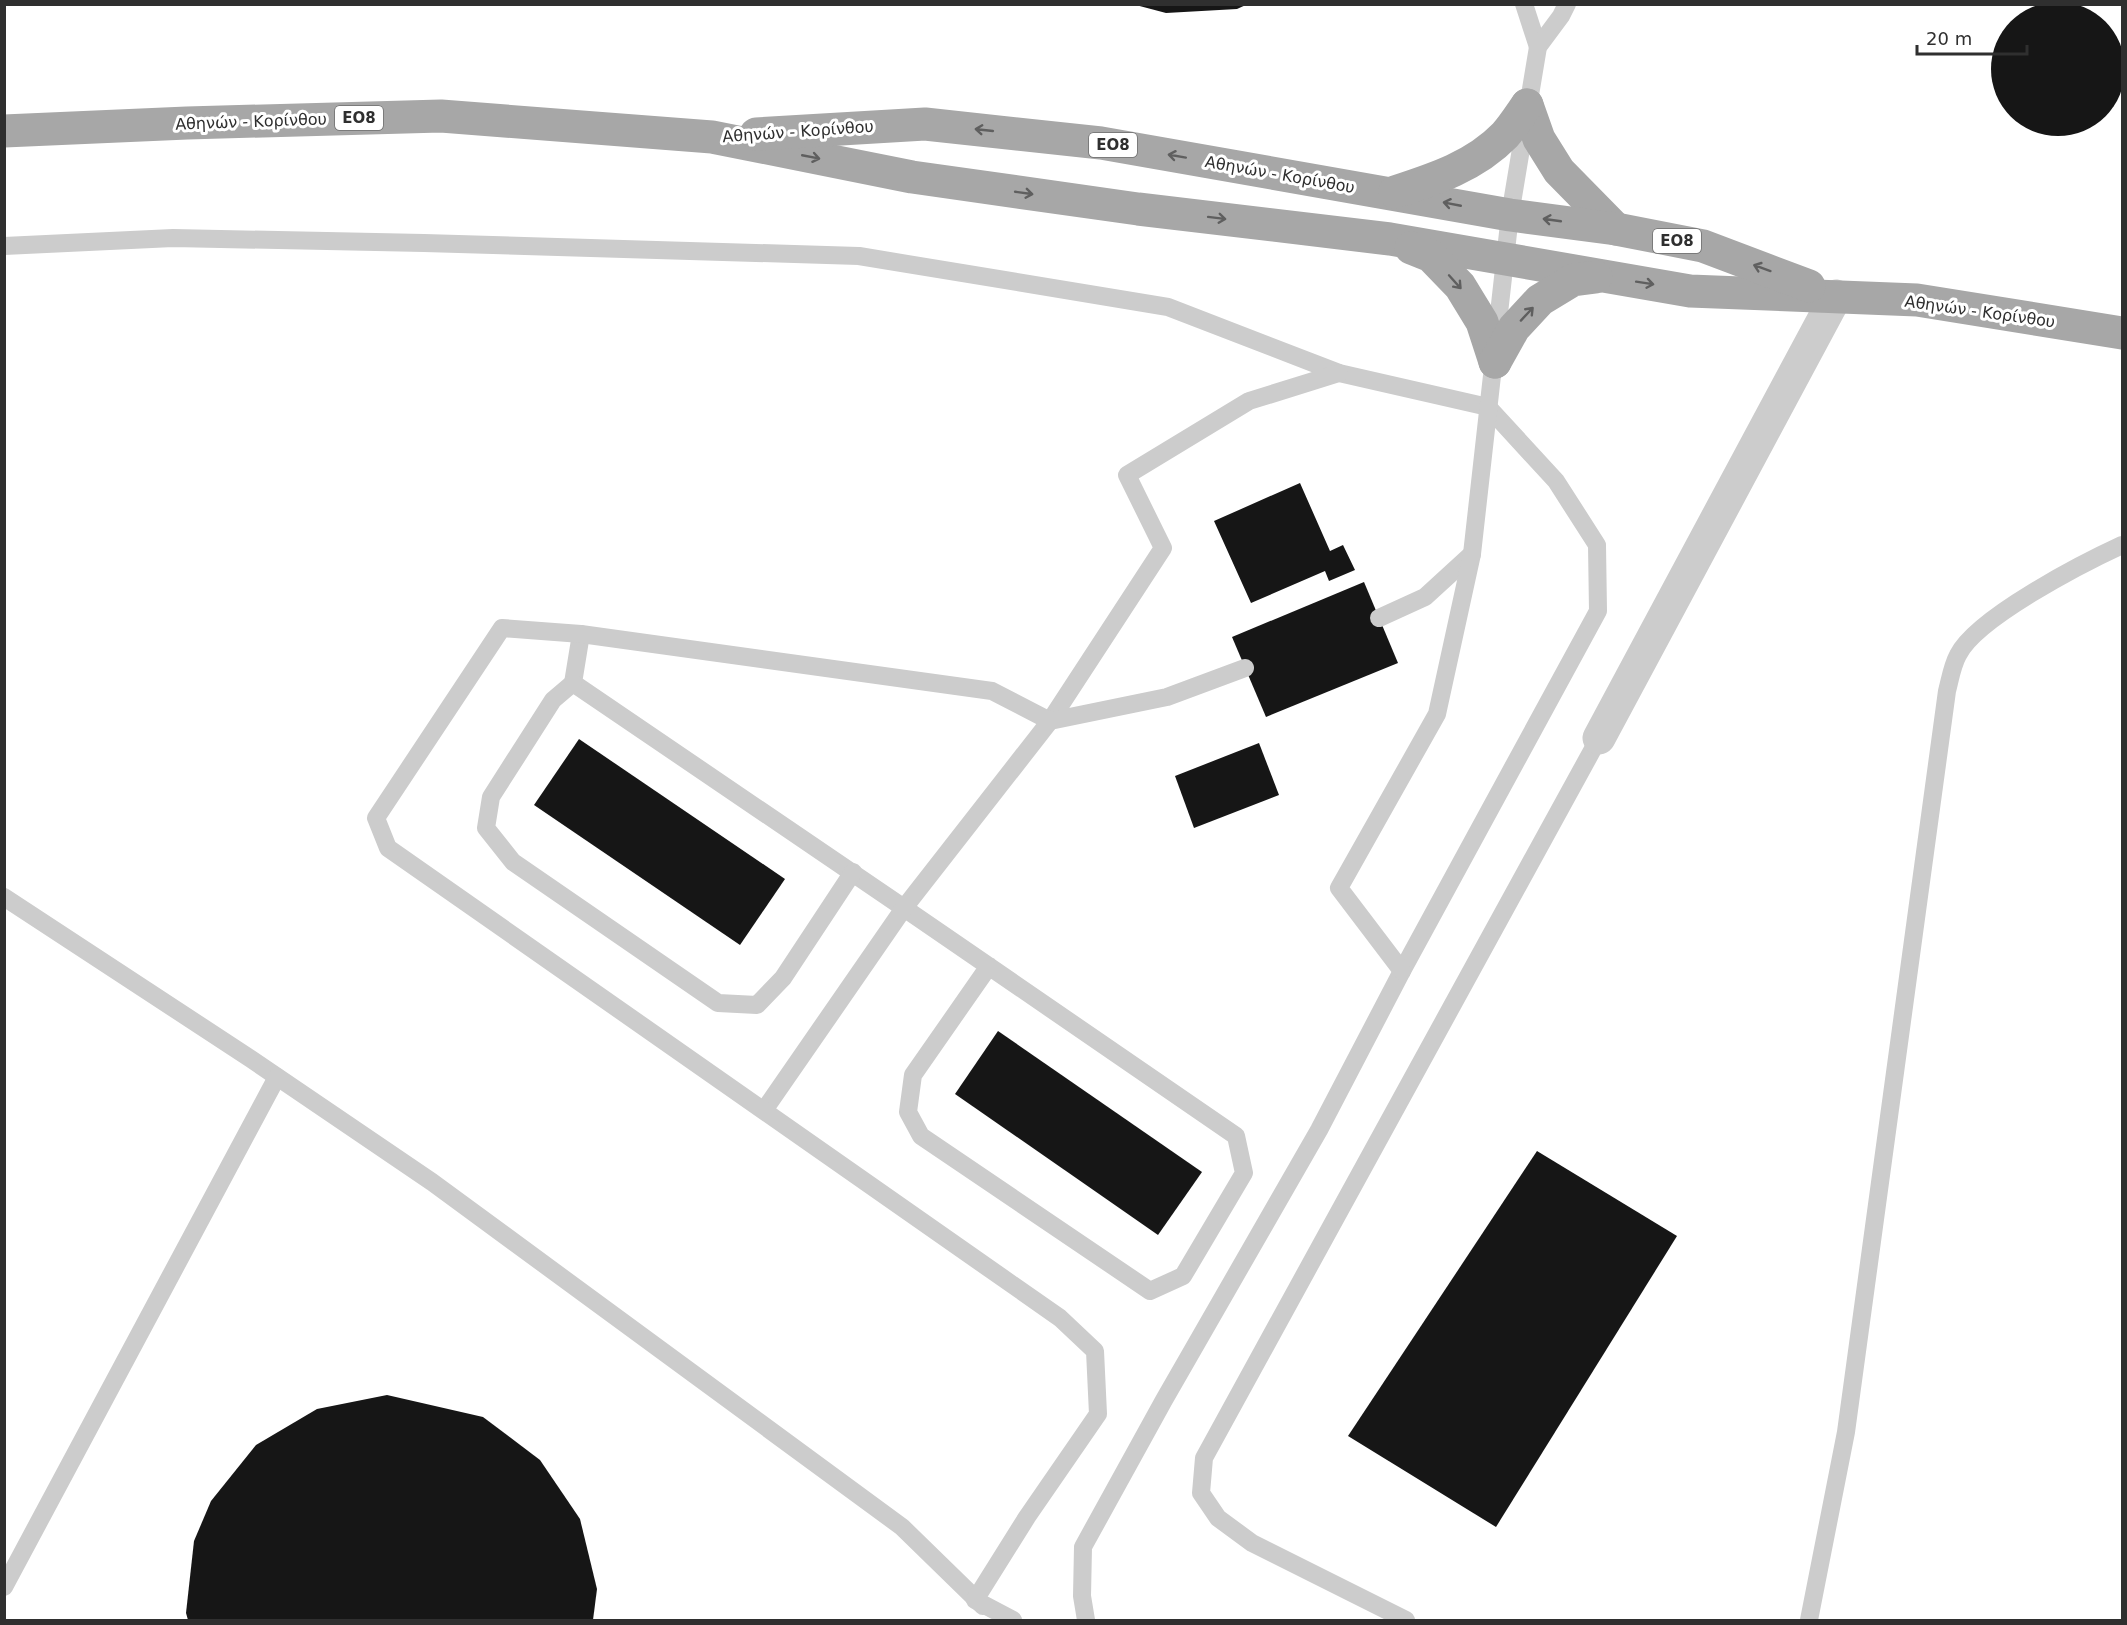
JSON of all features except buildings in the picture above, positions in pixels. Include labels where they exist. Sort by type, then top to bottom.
[{"type":"main road","points":[[1392,193],[1444,176],[1477,158],[1505,134],[1527,105]]},
{"type":"main road","points":[[1527,105],[1539,139],[1558,171],[1616,229]]},
{"type":"main road","name":"Αθηνών - Κορίνθου","points":[[4,130],[441,116],[712,137],[912,177],[1138,209],[1390,239],[1690,291],[1917,300],[2122,333]]},
{"type":"main road","name":"Αθηνών - Κορίνθου","points":[[712,137],[925,124],[1101,143],[1510,215],[1616,229],[1703,246],[1836,296]]},
{"type":"main road","points":[[1390,239],[1431,256],[1460,286],[1482,322],[1495,362]]},
{"type":"main road","points":[[1495,362],[1514,328],[1540,300],[1573,280],[1605,276]]},
{"type":"street","points":[[1599,738],[1836,296]]},
{"type":"lane","points":[[1524,4],[1538,47]]},
{"type":"lane","points":[[1402,971],[1339,888],[1437,714],[1472,554],[1495,362],[1504,260],[1527,105],[1538,47],[1567,4]]},
{"type":"lane","points":[[4,246],[173,237],[859,256],[1168,307],[1339,373],[1488,407],[1556,481],[1597,545],[1598,611],[1402,971],[1319,1130],[1083,1547],[1082,1596],[1086,1620]]},
{"type":"lane","points":[[765,1109],[904,908],[1050,721],[1163,548],[1127,475],[1249,401],[1339,373]]},
{"type":"lane","points":[[1809,1620],[1846,1432],[1947,691],[1958,654],[1984,624],[2093,559],[2122,545]]},
{"type":"lane","points":[[1379,618],[1425,597],[1472,554]]},
{"type":"lane","points":[[975,1600],[1027,1517],[1098,1414],[1095,1351],[1060,1318],[765,1109],[388,848],[376,818],[502,628],[581,634],[992,691],[1050,721],[1167,697],[1245,668]]},
{"type":"lane","points":[[581,634],[573,683],[553,700],[490,797],[486,828],[513,862],[718,1003],[758,1005],[783,978],[853,872]]},
{"type":"lane","points":[[573,683],[853,872],[1236,1136],[1244,1173],[1183,1276],[1150,1291],[921,1136],[908,1112],[913,1075],[989,966]]},
{"type":"lane","points":[[1406,1620],[1252,1543],[1218,1518],[1201,1493],[1204,1458],[1599,738]]},
{"type":"lane","points":[[4,897],[432,1182],[902,1527],[975,1600],[1000,1620]]},
{"type":"lane","points":[[4,1587],[277,1077]]},
{"type":"lane","points":[[975,1600],[1013,1620]]}]
